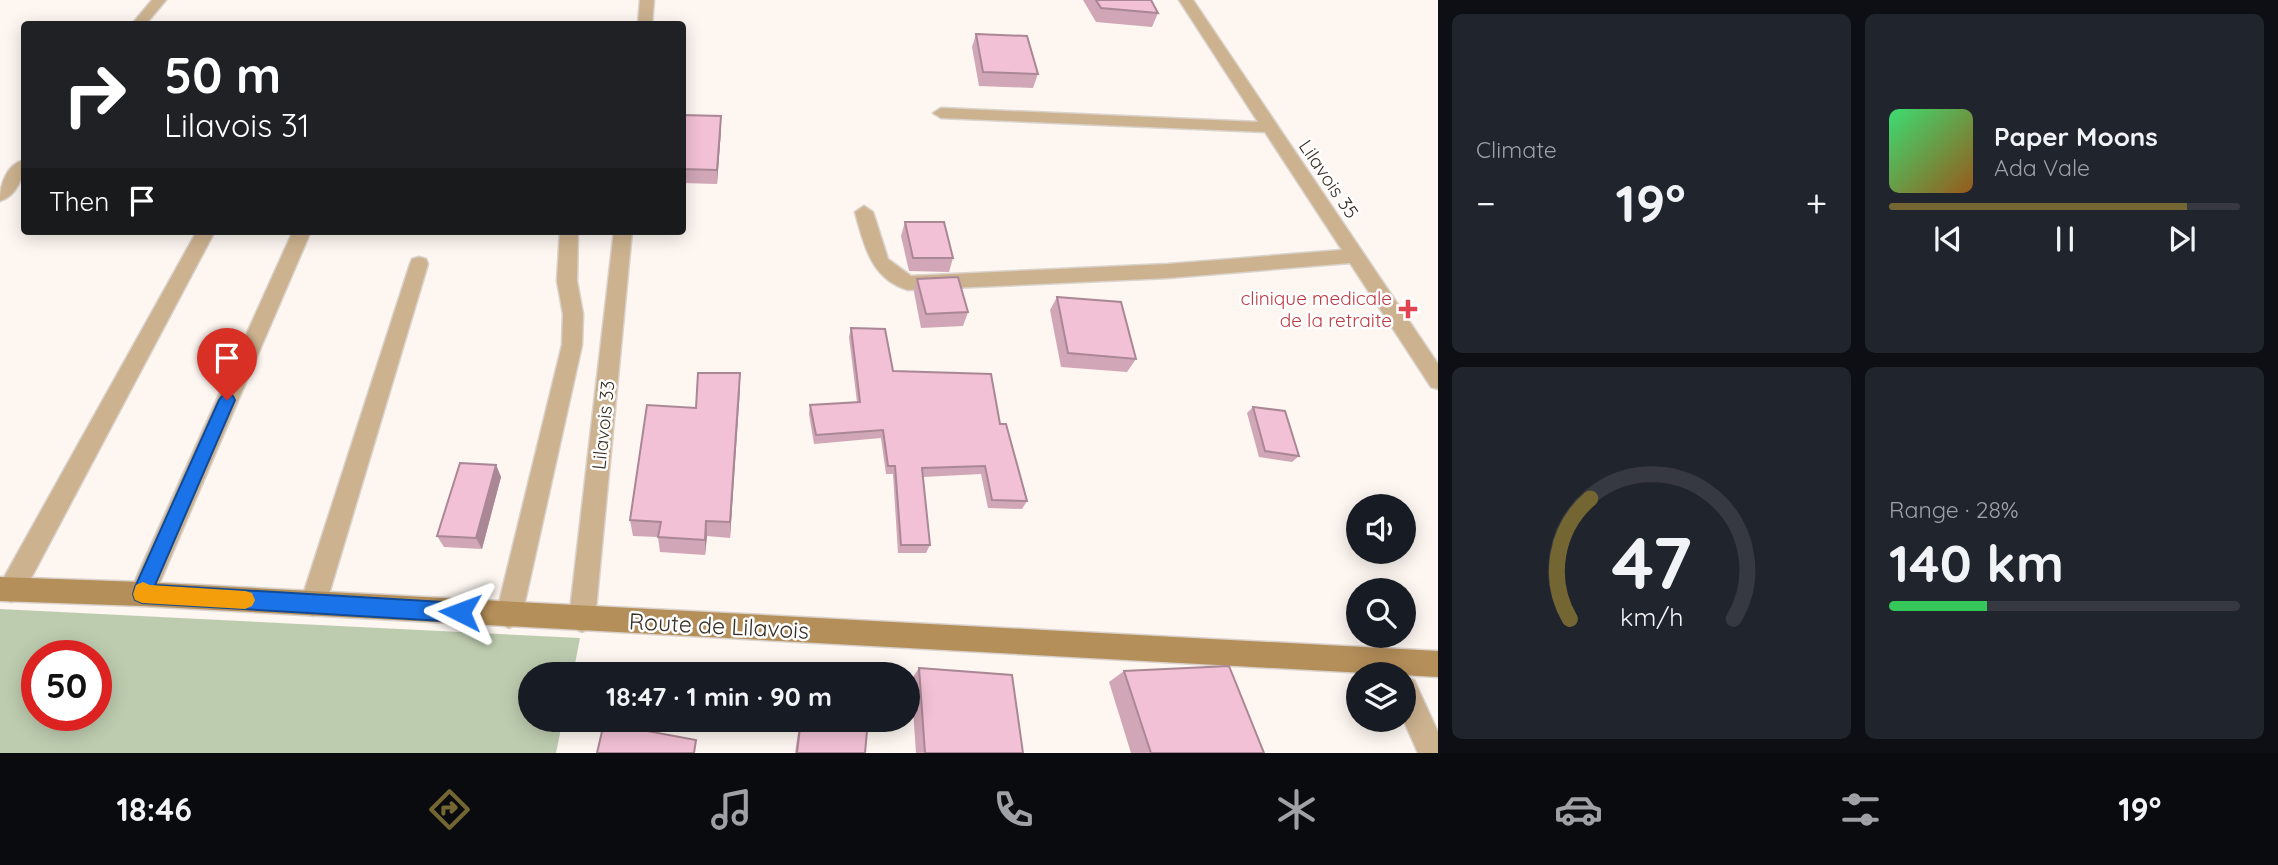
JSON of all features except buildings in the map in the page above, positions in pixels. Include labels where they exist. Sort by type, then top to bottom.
[{"type":"main road","name":"Route de Lilavois","points":[[6,589],[142,594],[1346,665]]},
{"type":"main road","name":"Route de Lilavois","points":[[1416,666],[1438,664]]},
{"type":"street","points":[[142,21],[159,0]]},
{"type":"street","points":[[645,21],[647,0]]},
{"type":"street","name":"Lilavois 35","points":[[1186,0],[1438,381]]},
{"type":"street","points":[[942,113],[1269,127]]},
{"type":"street","points":[[0,195],[21,169]]},
{"type":"street","points":[[864,212],[880,264],[890,275],[908,283],[1168,271],[1355,257]]},
{"type":"street","points":[[6,589],[203,235]]},
{"type":"street","points":[[142,594],[300,235]]},
{"type":"street","points":[[509,615],[572,345],[573,314],[567,281],[569,235]]},
{"type":"street","name":"Lilavois 33","points":[[582,619],[623,235]]},
{"type":"street","points":[[313,604],[419,264]]},
{"type":"street","points":[[1416,716],[1433,753]]},
{"type":"green space","points":[[0,609],[580,638],[575,662],[518,662],[518,732],[560,732],[556,753],[0,753]]},
{"type":"slow traffic","points":[[143,592],[142,594],[245,600]]},
{"type":"place","name":"clinique medicale de la retraite","points":[[1408,309]]},
{"type":"route","points":[[227,400],[142,594],[460,612]]}]
